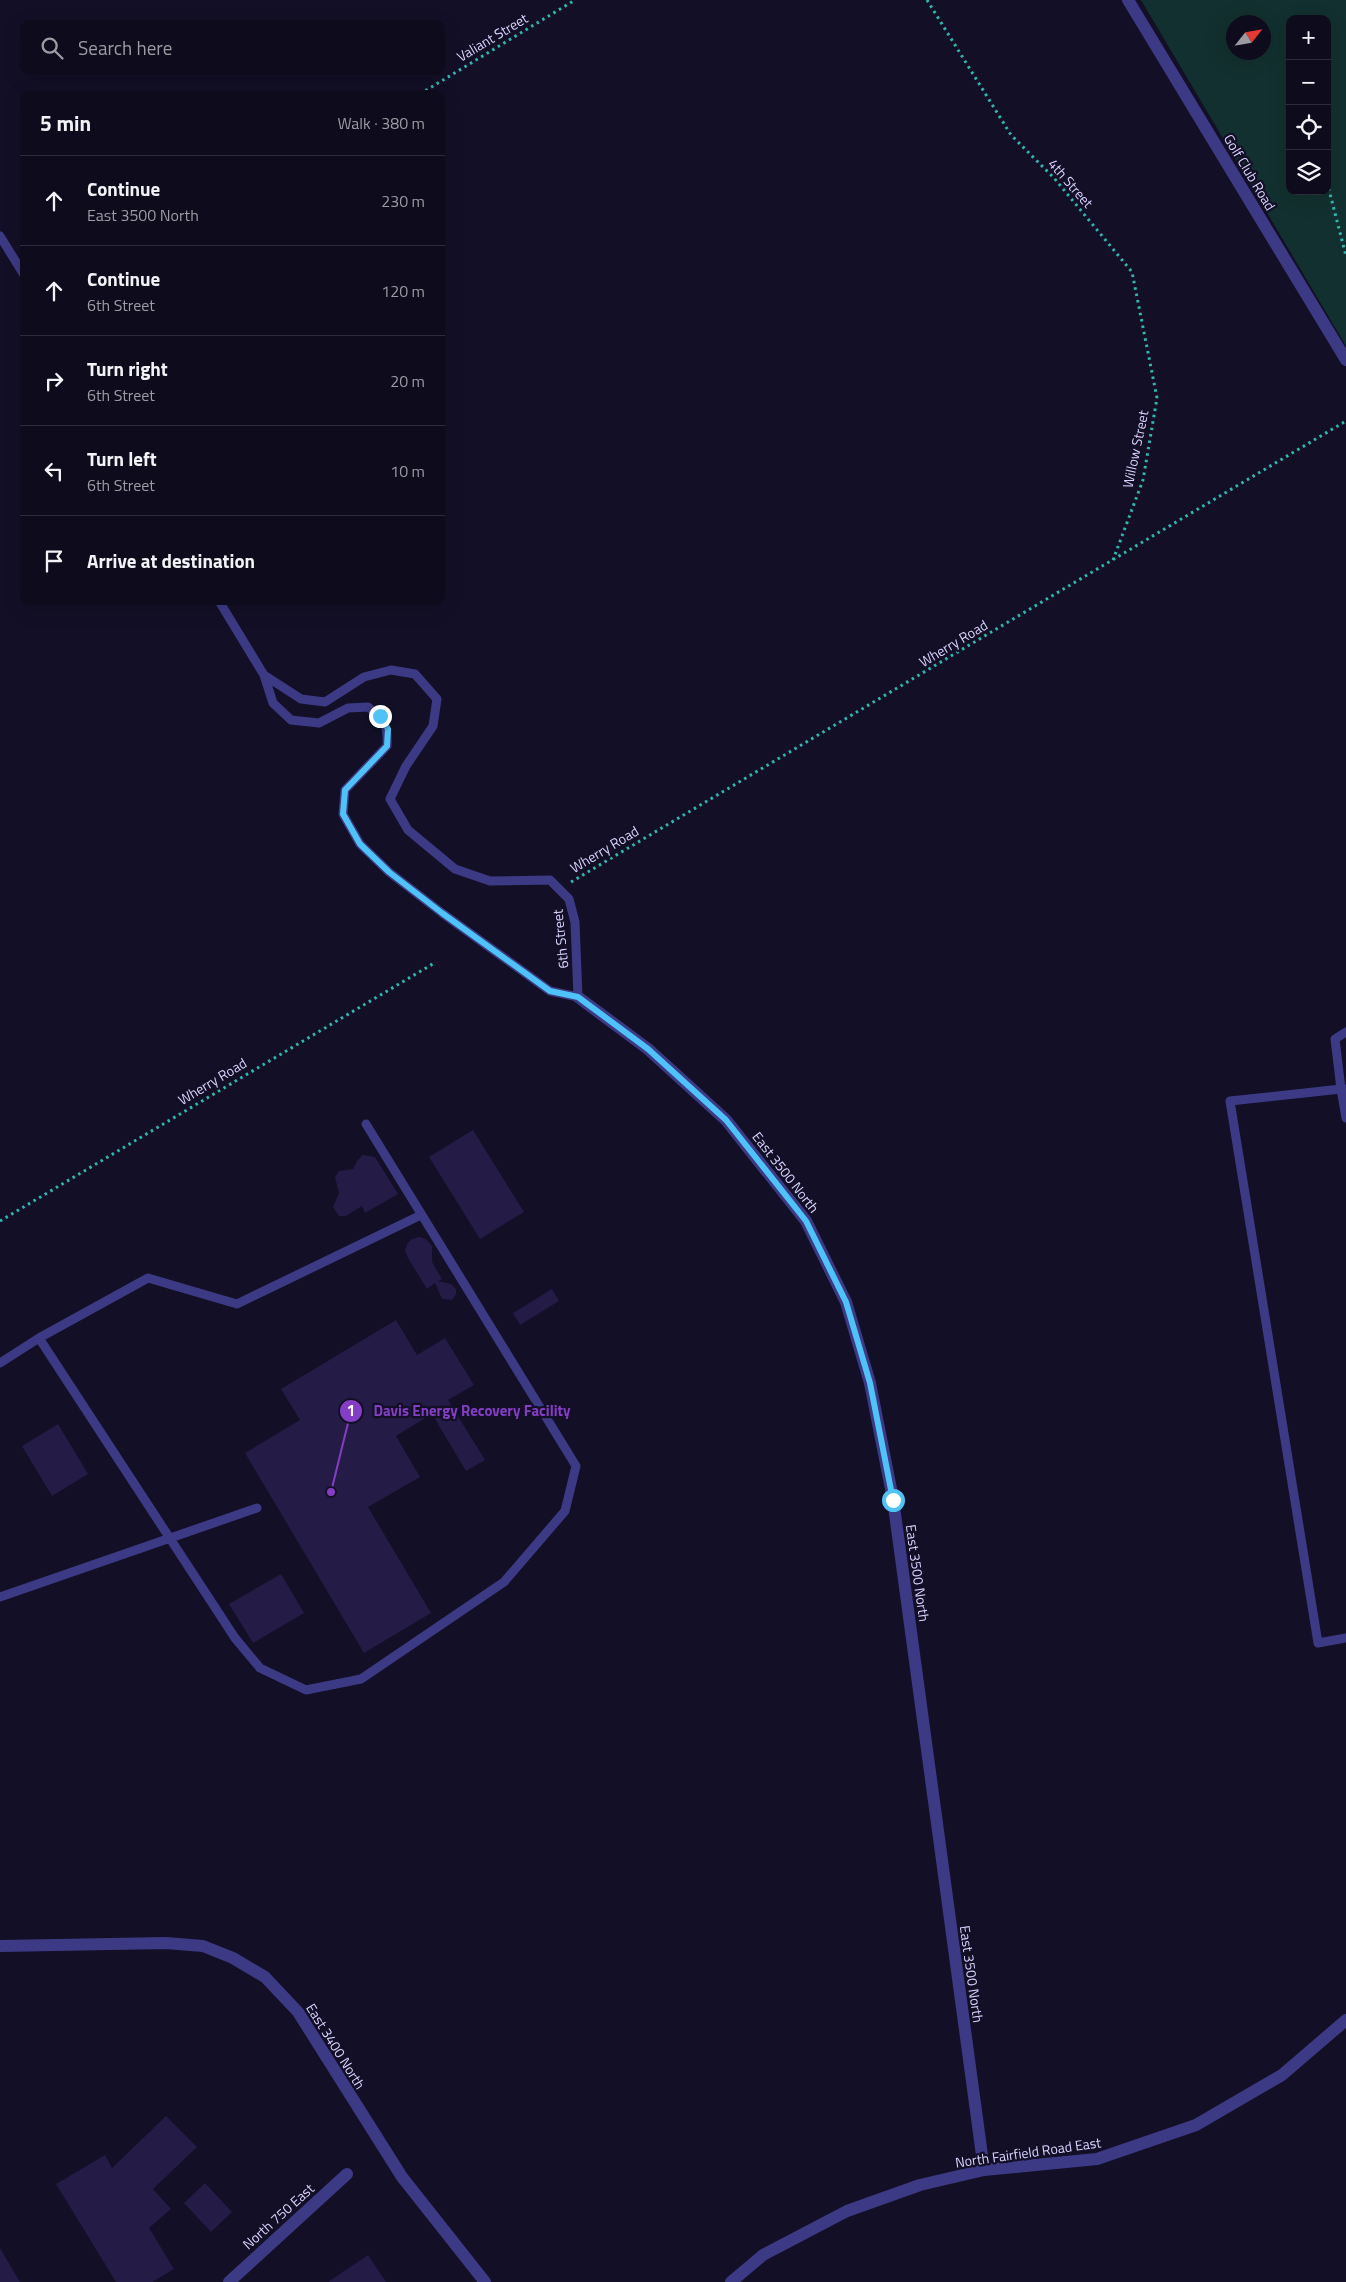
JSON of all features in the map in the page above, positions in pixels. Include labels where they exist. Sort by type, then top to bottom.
[{"type":"street","name":"Golf Club Road","points":[[1128,0],[1346,360]]},
{"type":"street","name":"East 3500 North","points":[[578,997],[648,1049],[726,1120],[806,1221],[846,1302],[870,1383],[893,1500],[984,2170]]},
{"type":"street","name":"East 3400 North","points":[[0,1946],[166,1942],[203,1946],[233,1958],[265,1977],[298,2012],[402,2177],[485,2282]]},
{"type":"street","name":"North Fairfield Road East","points":[[731,2282],[763,2255],[847,2211],[920,2185],[984,2170],[1098,2159],[1196,2125],[1282,2075],[1346,2020]]},
{"type":"street","name":"North 750 East","points":[[229,2282],[347,2174]]},
{"type":"lane","points":[[0,236],[20,268]]},
{"type":"lane","name":"6th Street","points":[[221,605],[264,675],[272,703],[291,720],[319,723],[348,708],[368,707],[380,716],[388,729],[387,746],[345,790],[343,814],[360,844],[389,872],[550,991],[578,997],[575,922],[569,899],[550,880],[490,881],[455,868],[408,830],[390,799],[406,766],[433,726],[436,699],[415,674],[391,670],[364,677],[325,702],[301,699],[264,675]]},
{"type":"lane","points":[[1346,1032],[1335,1038],[1344,1089],[1346,1118]]},
{"type":"lane","points":[[1344,1089],[1230,1101],[1318,1643],[1346,1638]]},
{"type":"lane","points":[[40,1338],[235,1638],[260,1668],[306,1690],[361,1679],[504,1582],[565,1511],[576,1466],[366,1124]]},
{"type":"lane","points":[[0,1363],[40,1338],[148,1278],[237,1304],[421,1215]]},
{"type":"lane","points":[[0,1597],[171,1540],[257,1508]]},
{"type":"path","name":"Valiant Street","points":[[427,90],[575,0]]},
{"type":"path","name":"4th Street","points":[[927,0],[1011,135],[1054,178],[1132,272],[1157,398]]},
{"type":"path","points":[[1330,195],[1346,256]]},
{"type":"path","name":"Willow Street","points":[[1112,562],[1143,480],[1157,398]]},
{"type":"path","name":"Wherry Road","points":[[570,882],[1112,562],[1346,421]]},
{"type":"path","name":"Wherry Road","points":[[0,1220],[436,962]]},
{"type":"green space","points":[[1141,0],[1346,0],[1346,346]]},
{"type":"building","points":[[473,1130],[524,1212],[480,1239],[429,1157]]},
{"type":"building","points":[[363,1155],[375,1157],[398,1194],[365,1213],[362,1206],[346,1216],[339,1216],[333,1207],[339,1193],[335,1177],[339,1171],[353,1169]]},
{"type":"building","points":[[419,1237],[426,1239],[432,1246],[432,1262],[442,1279],[438,1281],[451,1284],[456,1289],[456,1294],[452,1300],[442,1299],[435,1283],[427,1289],[408,1258],[405,1251],[407,1244],[412,1239]]},
{"type":"building","points":[[552,1289],[559,1301],[520,1325],[513,1313]]},
{"type":"building","points":[[396,1320],[417,1355],[445,1338],[474,1385],[448,1400],[485,1460],[466,1471],[432,1414],[396,1436],[420,1477],[368,1507],[431,1613],[364,1653],[245,1453],[300,1420],[281,1389]]},
{"type":"building","points":[[58,1424],[88,1474],[52,1496],[22,1446]]},
{"type":"building","points":[[281,1574],[304,1613],[253,1643],[229,1604]]},
{"type":"building","points":[[166,2116],[197,2147],[153,2189],[171,2209],[149,2228],[174,2269],[152,2282],[116,2282],[56,2184],[105,2155],[112,2168]]},
{"type":"building","points":[[205,2183],[232,2212],[211,2232],[184,2203]]},
{"type":"building","points":[[0,2248],[20,2282],[0,2282]]},
{"type":"building","points":[[368,2255],[386,2282],[328,2282]]},
{"type":"place","name":"Davis Energy Recovery Facility","points":[[331,1492]]},
{"type":"route","points":[[380,716],[388,729],[387,746],[345,790],[343,814],[360,844],[389,872],[550,991],[578,997],[648,1049],[726,1120],[806,1221],[846,1302],[870,1383],[893,1500]]}]
